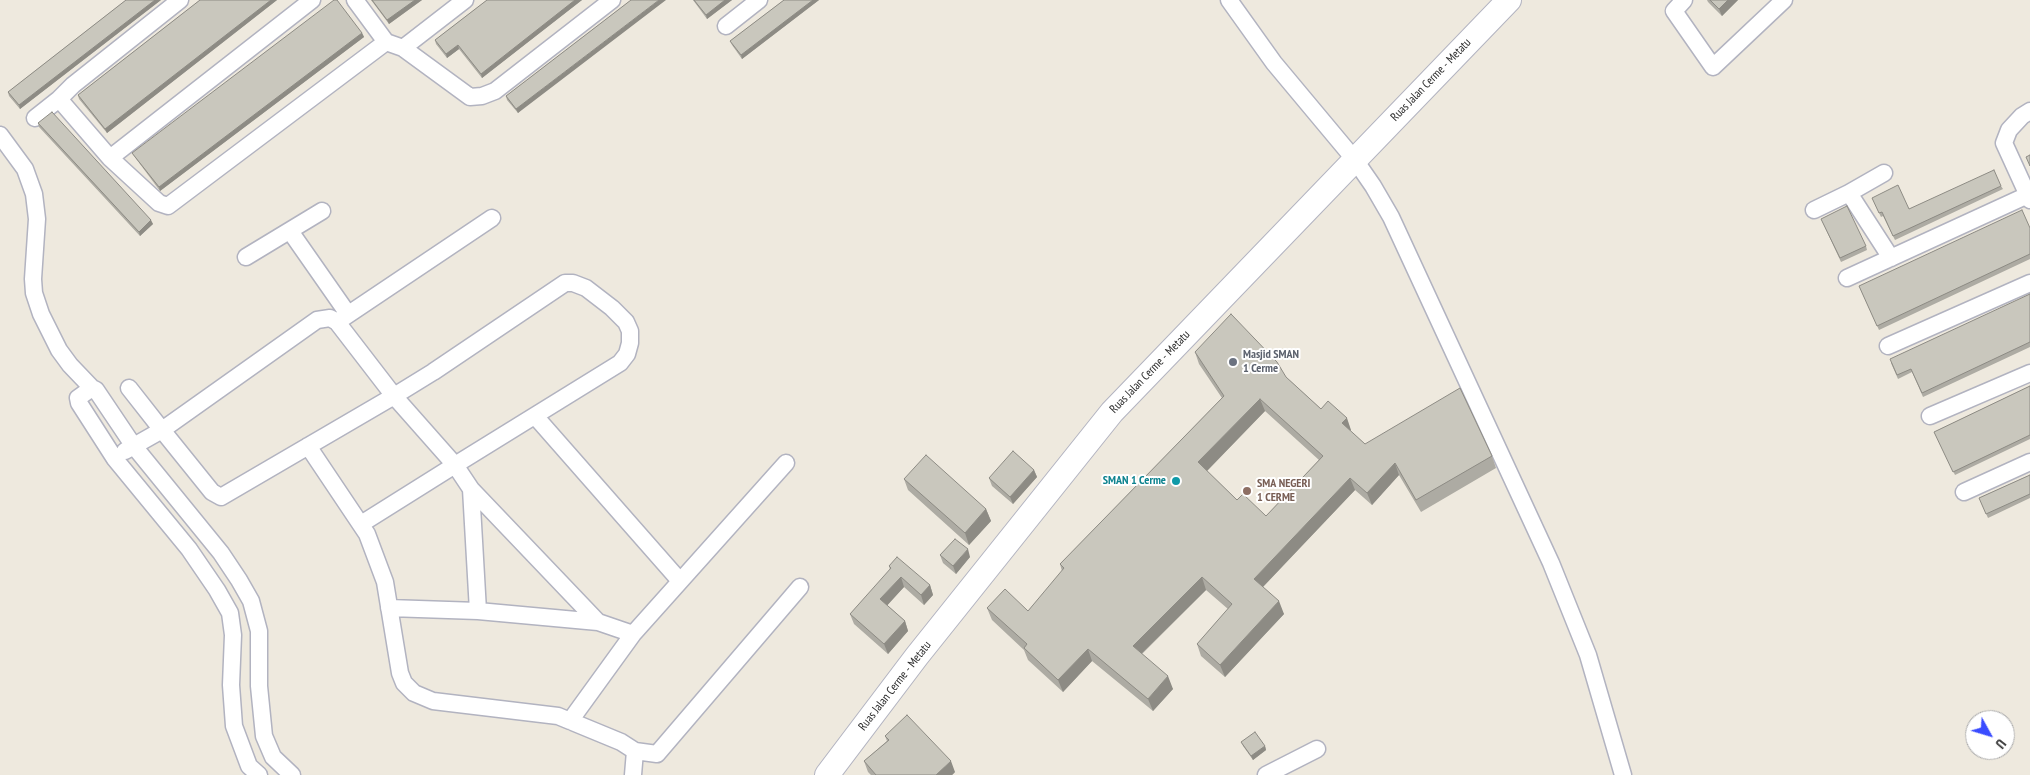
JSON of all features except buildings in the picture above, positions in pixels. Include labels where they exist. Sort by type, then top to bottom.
[{"type":"main road","name":"Ruas Jalan Cerme - Metatu","points":[[827,775],[917,656],[1112,412],[1418,92],[1509,0]]},
{"type":"street","points":[[35,118],[73,85],[180,0]]},
{"type":"street","points":[[110,158],[312,0]]},
{"type":"street","points":[[355,0],[386,42],[403,48],[470,97],[482,96],[495,91],[612,0]]},
{"type":"street","points":[[403,48],[465,0]]},
{"type":"street","points":[[726,26],[759,0]]},
{"type":"street","points":[[1230,0],[1274,64],[1355,160],[1374,186],[1391,217],[1551,563],[1588,655],[1623,775]]},
{"type":"street","points":[[1684,0],[1674,10],[1713,67],[1784,0]]},
{"type":"street","points":[[59,98],[110,158],[159,203],[168,206],[386,42]]},
{"type":"street","points":[[1847,278],[2029,196],[2004,143],[2009,130],[2022,116],[2030,111]]},
{"type":"street","points":[[0,135],[25,169],[34,194],[37,219],[33,279],[40,314],[65,358],[96,390],[133,445],[221,553],[240,580],[251,601],[259,631],[259,686],[264,736],[273,757],[292,775]]},
{"type":"street","points":[[1814,210],[1884,173]]},
{"type":"street","points":[[1849,192],[1891,258]]},
{"type":"street","points":[[246,257],[322,211]]},
{"type":"street","points":[[114,459],[133,445],[162,430],[317,320],[342,318],[492,218]]},
{"type":"street","points":[[290,231],[342,318],[394,396],[455,465],[471,489],[598,622]]},
{"type":"street","points":[[129,388],[212,492],[221,496],[433,372],[565,283],[574,283],[586,288],[626,322],[630,331],[630,343],[627,354],[620,363],[361,524]]},
{"type":"street","points":[[1888,346],[2030,283]]},
{"type":"street","points":[[1930,416],[2030,373]]},
{"type":"street","points":[[92,388],[78,398],[79,403],[114,459],[189,549],[230,613],[233,635],[231,685],[234,726],[254,770],[273,757]]},
{"type":"street","points":[[535,416],[680,582]]},
{"type":"street","points":[[308,446],[367,534],[385,582],[400,673],[404,683],[414,693],[433,701],[558,716],[621,742],[635,751],[657,754],[800,587]]},
{"type":"street","points":[[1964,492],[2030,462]]},
{"type":"street","points":[[570,721],[633,634],[786,463]]},
{"type":"street","points":[[471,489],[478,611]]},
{"type":"street","points":[[389,608],[478,611],[598,622],[633,634]]},
{"type":"street","points":[[1266,775],[1317,748]]},
{"type":"street","points":[[633,775],[635,751]]},
{"type":"place","name":"Masjid SMAN 1 Cerme","points":[[1233,362]]},
{"type":"place","name":"SMAN 1 Cerme","points":[[1176,481]]},
{"type":"place","name":"SMA NEGERI 1 CERME","points":[[1247,491]]}]
